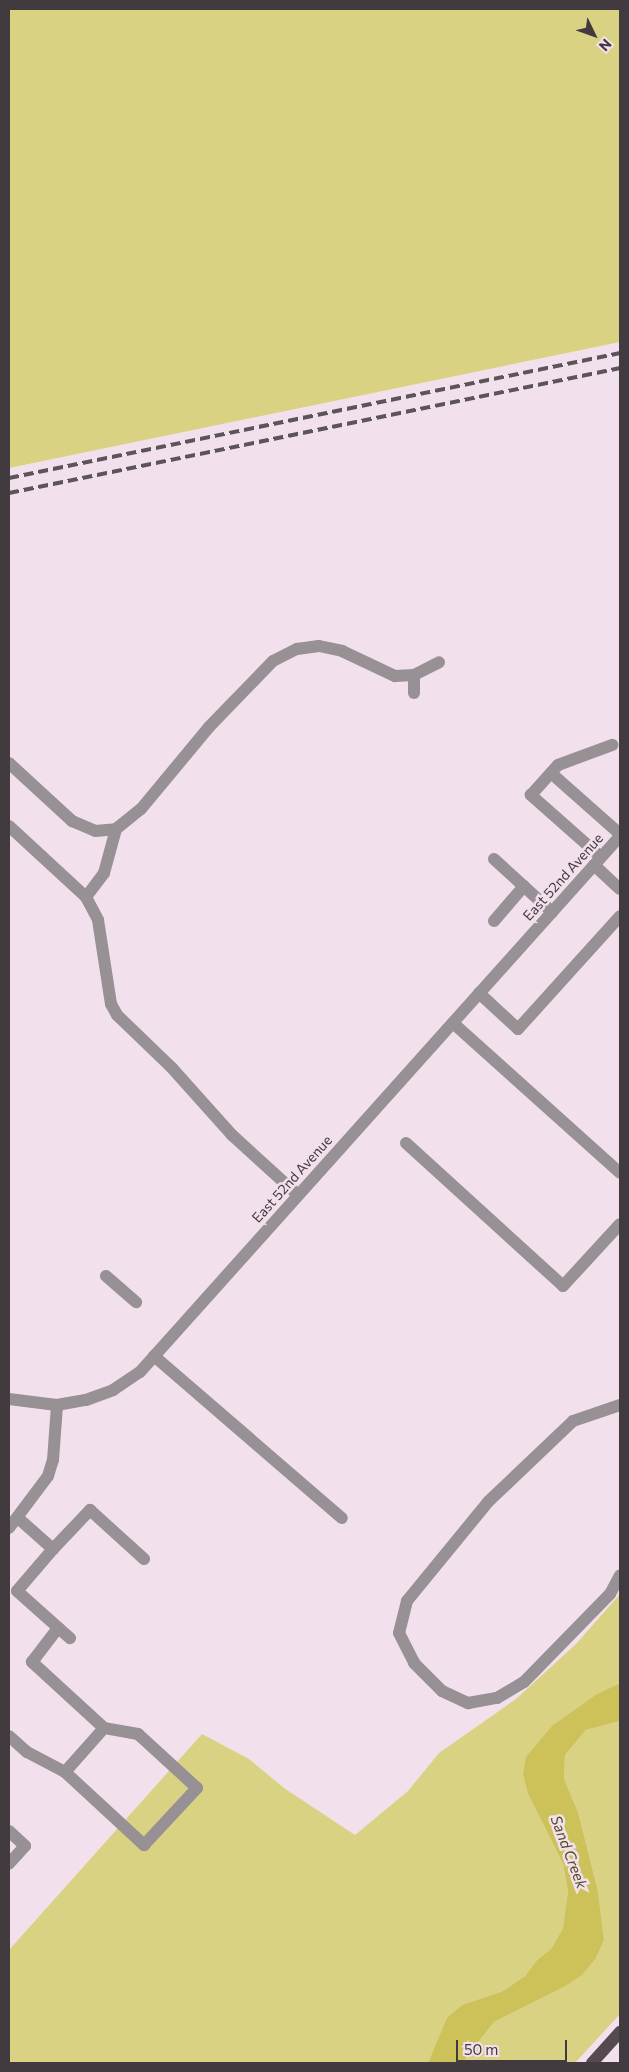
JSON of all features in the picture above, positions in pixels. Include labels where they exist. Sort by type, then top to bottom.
[{"type":"main road","points":[[592,2063],[620,2032]]},
{"type":"street","points":[[9,763],[72,821],[95,831],[116,829],[141,809],[209,727],[273,661],[297,649],[319,646],[342,651],[395,676],[414,675],[439,662]]},
{"type":"street","points":[[414,675],[414,693]]},
{"type":"street","points":[[612,745],[558,765],[531,796],[598,861],[620,889]]},
{"type":"street","points":[[551,773],[620,835]]},
{"type":"street","points":[[9,826],[86,897],[98,920],[111,1004],[117,1015],[172,1068],[232,1135],[298,1195]]},
{"type":"street","points":[[86,897],[104,873],[116,829]]},
{"type":"street","name":"East 52nd Avenue","points":[[9,1399],[57,1405],[86,1400],[113,1390],[140,1372],[620,835]]},
{"type":"street","points":[[494,859],[552,912]]},
{"type":"street","points":[[494,921],[524,886]]},
{"type":"street","points":[[479,994],[518,1029],[618,924]]},
{"type":"street","points":[[453,1023],[620,1173]]},
{"type":"street","points":[[406,1143],[563,1286],[620,1224]]},
{"type":"street","points":[[106,1276],[136,1302]]},
{"type":"street","points":[[154,1356],[342,1518]]},
{"type":"street","points":[[53,1549],[13,1523],[48,1476],[53,1460],[57,1405]]},
{"type":"street","points":[[620,1405],[573,1421],[488,1502],[407,1602],[399,1633],[414,1663],[442,1691],[468,1703],[497,1698],[524,1682],[610,1594],[620,1576]]},
{"type":"street","points":[[70,1638],[17,1591],[53,1549],[90,1510],[144,1559]]},
{"type":"street","points":[[9,1736],[27,1752],[65,1772],[144,1845],[197,1788],[138,1734],[104,1728],[32,1662],[58,1628]]},
{"type":"street","points":[[65,1772],[104,1728]]},
{"type":"street","points":[[9,1831],[25,1846],[9,1864]]},
{"type":"shaded area","points":[[9,9],[620,9],[620,342],[9,468]]},
{"type":"shaded area","points":[[620,1594],[620,1683],[597,1694],[523,1775],[528,1794],[563,1864],[568,1891],[563,1928],[551,1949],[537,1960],[525,1976],[503,1991],[462,2005],[448,2018],[428,2063],[9,2063],[9,1950],[202,1734],[249,1759],[284,1788],[355,1835],[408,1791],[439,1753],[516,1699],[576,1644]]},
{"type":"shaded area","points":[[620,1721],[620,2014],[575,2063],[462,2063],[494,2022],[562,1988],[596,1958],[604,1940],[598,1891],[578,1812],[564,1779],[565,1755],[586,1730]]},
{"type":"water","name":"Sand Creek","points":[[620,1683],[620,1721],[586,1730],[565,1755],[564,1779],[578,1812],[598,1891],[604,1940],[596,1958],[582,1975],[562,1988],[494,2022],[462,2063],[428,2063],[447,2018],[462,2005],[503,1991],[525,1976],[537,1960],[551,1949],[563,1928],[568,1891],[563,1864],[528,1794],[523,1775],[526,1757],[552,1726],[597,1694]]},
{"type":"railway","points":[[9,478],[620,353]]},
{"type":"railway","points":[[9,493],[620,368]]}]
